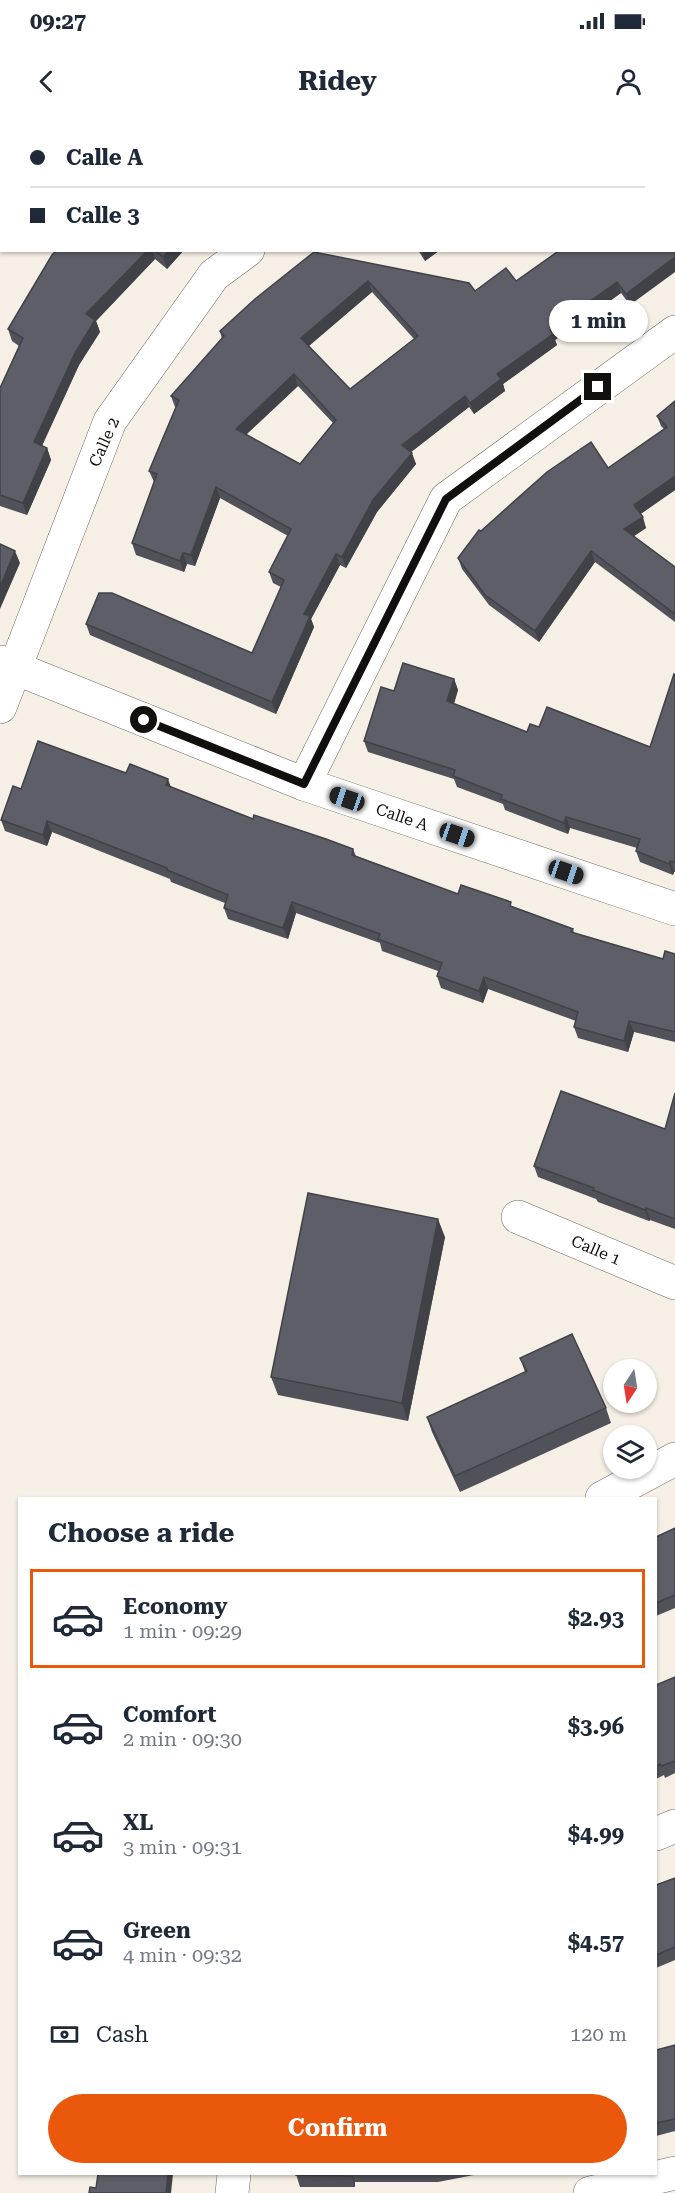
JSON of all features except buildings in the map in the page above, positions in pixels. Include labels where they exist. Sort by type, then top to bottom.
[{"type":"street","name":"Calle 2","points":[[0,707],[8,665],[110,421],[214,275],[245,252]]},
{"type":"street","points":[[304,784],[446,499],[675,332]]},
{"type":"street","name":"Calle A","points":[[8,665],[304,784],[675,909]]},
{"type":"street","name":"Calle 1","points":[[518,1217],[675,1283]]},
{"type":"street","points":[[604,1497],[675,1459]]},
{"type":"street","points":[[657,1834],[675,1826]]},
{"type":"street","points":[[590,2193],[675,2173]]},
{"type":"street","points":[[232,2193],[234,2175]]},
{"type":"route","points":[[144,720],[304,784],[446,499],[598,387]]}]
